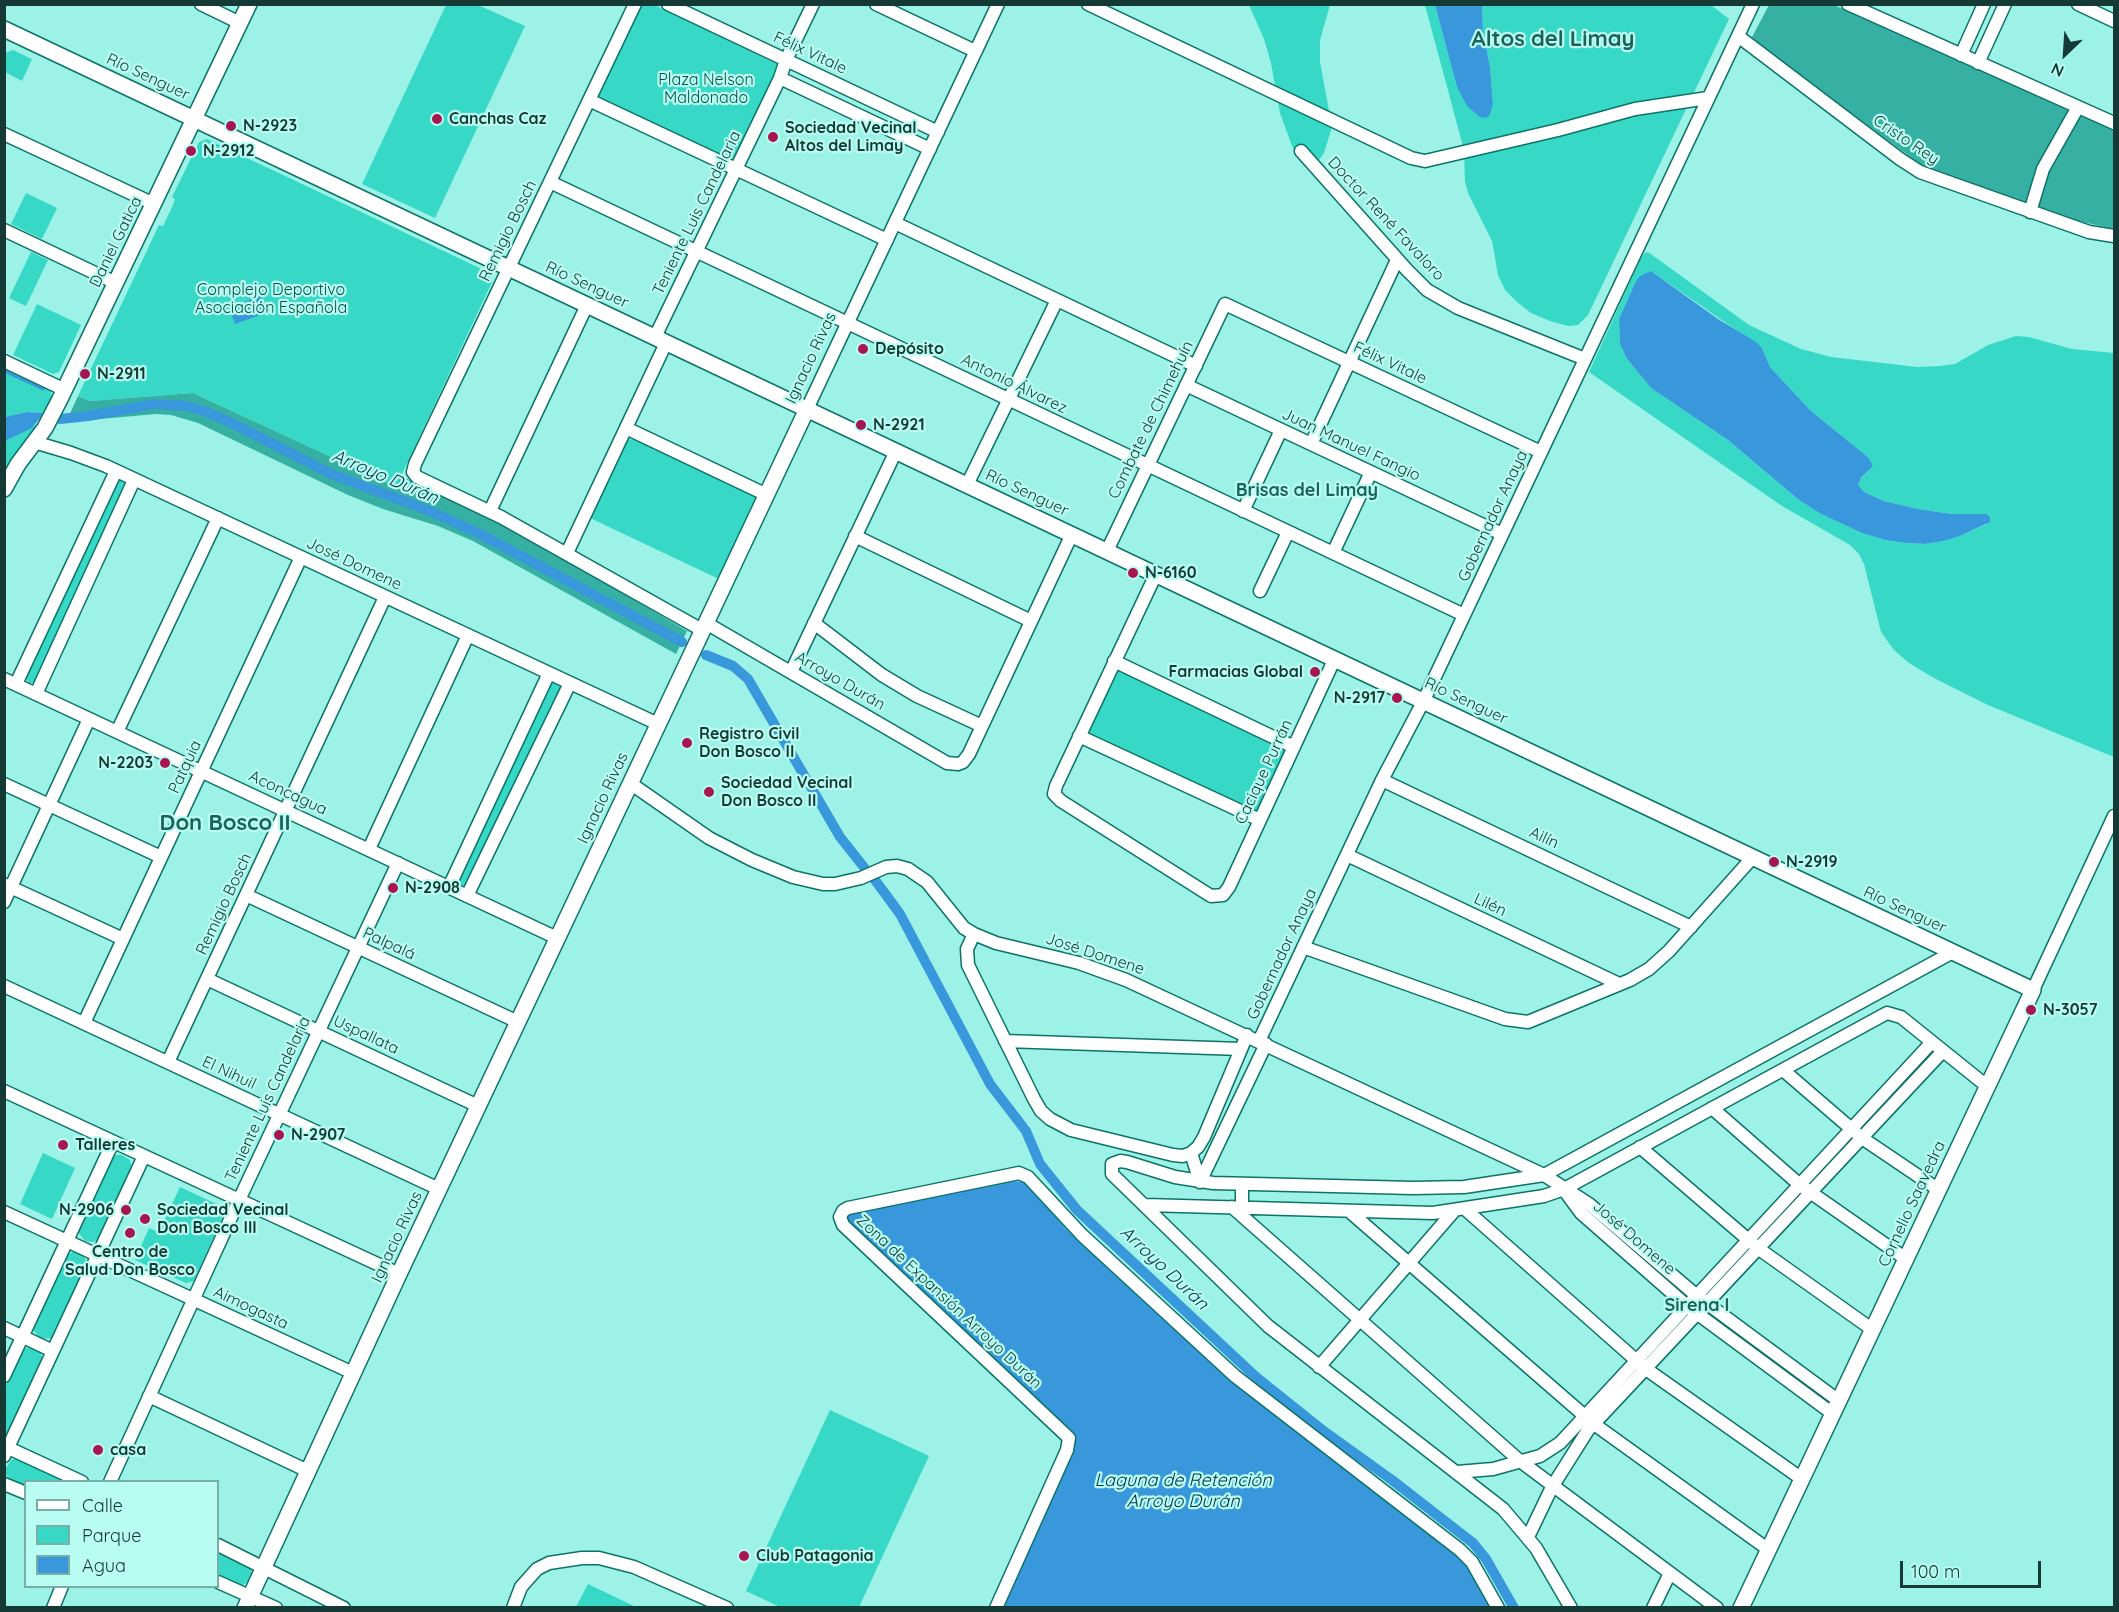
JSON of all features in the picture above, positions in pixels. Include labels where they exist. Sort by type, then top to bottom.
[{"type":"main road","name":"Daniel Gatica","points":[[4,489],[18,464],[45,428],[65,390],[249,4]]},
{"type":"main road","name":"Río Senguer","points":[[4,29],[2033,990]]},
{"type":"main road","name":"Ignacio Rivas","points":[[248,1602],[399,1274],[807,409]]},
{"type":"main road","name":"Cornelio Saavedra","points":[[1742,1608],[2033,990]]},
{"type":"street","points":[[201,4],[240,23]]},
{"type":"street","name":"Remigio Bosch","points":[[413,472],[635,4]]},
{"type":"street","name":"Félix Vitale","points":[[668,4],[938,132]]},
{"type":"street","name":"Teniente Luis Candelaria","points":[[567,554],[626,428],[697,251],[813,4]]},
{"type":"street","points":[[876,4],[975,51]]},
{"type":"street","name":"Ignacio Rivas","points":[[807,409],[998,4]]},
{"type":"street","points":[[1088,4],[1411,158],[1425,161],[1558,130],[1635,109],[1708,98]]},
{"type":"street","name":"Gobernador Anaya","points":[[1200,1182],[1303,947],[1382,780],[1424,700],[1753,4]]},
{"type":"street","points":[[1848,4],[2115,123]]},
{"type":"street","points":[[1961,55],[1984,4]]},
{"type":"street","points":[[1978,63],[2005,4]]},
{"type":"street","points":[[2078,4],[2115,21]]},
{"type":"street","name":"Cristo Rey","points":[[1738,36],[1910,166],[1930,177],[2089,232],[2115,236]]},
{"type":"street","points":[[780,78],[930,149]]},
{"type":"street","points":[[589,100],[887,240]]},
{"type":"street","points":[[2030,212],[2043,169],[2078,107]]},
{"type":"street","points":[[4,134],[154,204]]},
{"type":"street","name":"Doctor René Favaloro","points":[[1301,151],[1420,284],[1450,304],[1585,359]]},
{"type":"street","name":"Antonio Álvarez","points":[[550,182],[1464,615]]},
{"type":"street","points":[[895,223],[1196,366]]},
{"type":"street","points":[[4,230],[116,283]]},
{"type":"street","points":[[1311,444],[1397,260]]},
{"type":"street","points":[[967,485],[1057,300]]},
{"type":"street","name":"Félix Vitale","points":[[1225,304],[1541,452]]},
{"type":"street","name":"Combate de Chimehuín","points":[[1107,551],[1225,304]]},
{"type":"street","points":[[490,511],[587,305]]},
{"type":"street","points":[[4,361],[65,390]]},
{"type":"street","name":"Juan Manuel Fangio","points":[[1186,385],[1502,534]]},
{"type":"street","points":[[626,428],[767,495]]},
{"type":"street","points":[[1243,511],[1281,430]]},
{"type":"street","name":"José Domene","points":[[34,442],[71,453],[116,471],[658,724]]},
{"type":"street","points":[[790,672],[896,451]]},
{"type":"street","points":[[10,682],[116,471]]},
{"type":"street","name":"Arroyo Durán","points":[[413,472],[419,478],[490,511],[790,672],[947,763],[958,764],[966,759],[982,726]]},
{"type":"street","points":[[1333,553],[1371,472]]},
{"type":"street","points":[[36,694],[134,480]]},
{"type":"street","points":[[117,732],[218,518]]},
{"type":"street","points":[[1260,591],[1288,532]]},
{"type":"street","points":[[814,623],[882,675],[918,696],[982,726],[1072,534]]},
{"type":"street","points":[[855,536],[1031,621]]},
{"type":"street","name":"Patquia","points":[[84,1023],[301,557]]},
{"type":"street","points":[[1156,574],[1079,736],[1260,820]]},
{"type":"street","name":"Remigio Bosch","points":[[168,1062],[385,597]]},
{"type":"street","points":[[369,849],[468,636]]},
{"type":"street","name":"Cacique Purrán","points":[[1079,736],[1054,794],[1061,801],[1211,896],[1219,897],[1229,887],[1335,658]]},
{"type":"street","points":[[1114,661],[1294,747]]},
{"type":"street","points":[[449,887],[549,673]]},
{"type":"street","name":"Aconcagua","points":[[10,682],[557,938]]},
{"type":"street","points":[[467,896],[570,683]]},
{"type":"street","points":[[4,902],[8,886],[89,719]]},
{"type":"street","name":"Ailín","points":[[1382,780],[1691,927]]},
{"type":"street","name":"José Domene","points":[[630,783],[709,838],[752,860],[793,877],[823,884],[835,884],[861,878],[886,867],[897,866],[908,869],[927,882],[964,928],[974,934],[996,943],[1079,963],[1136,984],[1544,1175],[1589,1204],[1707,1305],[1836,1408]]},
{"type":"street","points":[[4,784],[161,857]]},
{"type":"street","name":"Cornelio Saavedra","points":[[2033,990],[2115,816]]},
{"type":"street","name":"Lilén","points":[[1347,855],[1620,984]]},
{"type":"street","points":[[1303,947],[1505,1019],[1521,1022],[1536,1020],[1649,969],[1691,927],[1753,857]]},
{"type":"street","name":"Teniente Luis Candelaria","points":[[111,1480],[279,1114],[398,863]]},
{"type":"street","points":[[8,886],[123,939]]},
{"type":"street","name":"Palpalá","points":[[246,895],[518,1022]]},
{"type":"street","points":[[974,934],[967,949],[968,965],[1041,1111],[1060,1126],[1173,1155],[1183,1156],[1191,1153],[1204,1137],[1247,1035]]},
{"type":"street","points":[[1571,1608],[1528,1538],[1503,1509],[1254,1314],[1112,1174],[1110,1167],[1115,1162],[1127,1162],[1200,1182],[1430,1189],[1464,1187],[1544,1175],[1953,952]]},
{"type":"street","name":"Uspallata","points":[[207,979],[478,1106]]},
{"type":"street","name":"El Nihuil","points":[[4,986],[439,1189]]},
{"type":"street","points":[[1145,1205],[1419,1213],[1459,1210],[1534,1198],[1564,1189],[1887,1013],[1901,1017],[1988,1087]]},
{"type":"street","points":[[1005,1041],[1241,1049]]},
{"type":"street","points":[[1641,1365],[1687,1306],[1932,1042]]},
{"type":"street","points":[[1457,1472],[1493,1469],[1540,1456],[1554,1448],[1589,1420],[1641,1365],[1698,1315],[1943,1051]]},
{"type":"street","points":[[1783,1070],[1862,1138],[1939,1190]]},
{"type":"street","points":[[4,1092],[399,1274]]},
{"type":"street","points":[[1712,1108],[1800,1185],[1906,1259]]},
{"type":"street","points":[[4,1376],[113,1142]]},
{"type":"street","points":[[1640,1147],[1748,1241],[1873,1330]]},
{"type":"street","points":[[1191,1153],[1200,1182]]},
{"type":"street","points":[[77,1480],[6,1450],[144,1156]]},
{"type":"street","name":"Zona de Expansión Arroyo Durán","points":[[996,1608],[1067,1450],[1069,1438],[843,1225],[840,1217],[848,1208],[1019,1173],[1028,1177],[1082,1235],[1235,1376],[1461,1550],[1477,1570],[1498,1608]]},
{"type":"street","points":[[1237,1207],[1242,1184]]},
{"type":"street","name":"José Domene","points":[[1564,1189],[1581,1213],[1698,1315],[1836,1408]]},
{"type":"street","points":[[1237,1207],[1360,1320],[1520,1461],[1717,1608]]},
{"type":"street","points":[[1319,1367],[1409,1263],[1459,1210]]},
{"type":"street","points":[[1459,1210],[1641,1365],[1802,1479]]},
{"type":"street","points":[[1349,1211],[1589,1420],[1769,1550]]},
{"type":"street","name":"Aimogasta","points":[[4,1212],[353,1373]]},
{"type":"street","points":[[4,1328],[53,1351]]},
{"type":"street","points":[[149,1396],[308,1471]]},
{"type":"street","points":[[1528,1538],[1552,1487],[1589,1420]]},
{"type":"street","points":[[4,1484],[24,1492]]},
{"type":"street","points":[[219,1545],[344,1608]]},
{"type":"street","points":[[513,1608],[520,1587],[537,1569],[549,1563],[599,1558],[634,1567],[728,1608]]},
{"type":"street","points":[[1653,1608],[1670,1573]]},
{"type":"street","points":[[219,1583],[248,1602],[276,1608]]},
{"type":"street","points":[[52,1608],[62,1588]]},
{"type":"green space","name":"Canchas Caz","points":[[446,5],[478,5],[525,26],[435,218],[362,184]]},
{"type":"green space","name":"Plaza Nelson Maldonado","points":[[640,5],[654,5],[777,64],[778,68],[735,159],[727,159],[599,97],[598,94]]},
{"type":"green space","points":[[1249,5],[1330,5],[1320,40],[1320,62],[1332,127],[1324,153],[1319,160],[1311,163],[1297,155],[1292,146],[1280,113],[1264,39]]},
{"type":"green space","points":[[1425,5],[1435,5],[1457,87],[1490,115],[1493,104],[1490,67],[1483,32],[1482,5],[1711,5],[1729,19],[1588,315],[1578,325],[1568,326],[1531,313],[1505,290],[1498,275],[1492,241],[1468,193],[1465,181],[1464,151]]},
{"type":"green space","points":[[1769,5],[1834,5],[2114,130],[2114,229],[2069,219],[1920,164],[1751,39]]},
{"type":"green space","points":[[13,50],[32,59],[22,81],[5,72],[5,53]]},
{"type":"green space","name":"Complejo Deportivo Asociación Española","points":[[207,139],[488,272],[492,282],[396,487],[193,393],[90,401],[78,396],[159,225],[163,226],[175,199],[172,197],[199,142]]},
{"type":"green space","points":[[26,193],[57,208],[42,239],[11,224]]},
{"type":"green space","points":[[31,252],[48,260],[26,306],[9,298]]},
{"type":"green space","points":[[1648,252],[1749,325],[1801,349],[1831,357],[1917,367],[1940,366],[1955,364],[1988,345],[2016,336],[2029,337],[2072,349],[2114,353],[2114,757],[1988,705],[1909,663],[1893,649],[1881,632],[1864,564],[1859,554],[1850,545],[1782,506],[1589,372],[1645,253]],"holes":[[[1654,273],[1762,348],[1770,367],[1811,411],[1869,458],[1873,466],[1859,481],[1858,486],[1864,492],[1884,501],[1918,509],[1952,514],[1986,514],[1987,524],[1944,541],[1925,544],[1906,543],[1862,533],[1821,514],[1799,500],[1728,440],[1651,388],[1627,359],[1620,344],[1619,319],[1635,283]]]},
{"type":"green space","points":[[37,304],[81,325],[59,372],[53,374],[13,355]]},
{"type":"green space","points":[[5,366],[51,391],[52,400],[47,413],[27,412],[5,417]]},
{"type":"green space","points":[[193,393],[396,487],[401,476],[510,528],[687,631],[676,654],[473,541],[438,526],[383,509],[348,495],[198,423],[171,415],[156,414],[66,422],[78,396],[90,401]]},
{"type":"green space","points":[[40,425],[5,474],[5,441]]},
{"type":"green space","points":[[629,439],[636,440],[757,499],[721,580],[590,518],[625,443]]},
{"type":"green space","points":[[117,479],[122,479],[127,483],[35,683],[29,683],[25,677]]},
{"type":"green space","points":[[1119,669],[1287,749],[1258,811],[1254,812],[1091,735],[1089,729]]},
{"type":"green space","points":[[555,681],[561,689],[465,886],[461,885],[458,881],[551,682]]},
{"type":"green space","points":[[43,1153],[75,1168],[52,1219],[20,1204]]},
{"type":"green space","points":[[122,1155],[130,1160],[132,1169],[101,1238],[93,1242],[85,1241],[77,1231],[113,1156]]},
{"type":"green space","points":[[180,1187],[221,1206],[224,1214],[194,1281],[186,1283],[135,1260],[149,1228],[159,1232]]},
{"type":"green space","points":[[73,1252],[85,1258],[88,1267],[53,1338],[40,1339],[33,1329],[64,1256]]},
{"type":"green space","points":[[29,1347],[41,1353],[43,1362],[8,1433],[5,1434],[5,1383],[20,1351]]},
{"type":"green space","points":[[830,1410],[929,1456],[859,1607],[780,1607],[746,1591]]},
{"type":"green space","points":[[20,1457],[72,1480],[24,1480],[24,1488],[9,1481],[5,1472],[11,1460]]},
{"type":"green space","points":[[219,1549],[250,1566],[252,1575],[248,1582],[241,1586],[219,1578]]},
{"type":"green space","points":[[588,1584],[636,1607],[576,1607]]},
{"type":"water","points":[[1435,5],[1482,5],[1483,32],[1490,67],[1493,104],[1490,115],[1486,118],[1480,117],[1467,106],[1457,87]]},
{"type":"water","points":[[1651,271],[1718,319],[1756,342],[1762,348],[1770,367],[1811,411],[1869,458],[1873,466],[1861,478],[1858,485],[1864,492],[1884,501],[1918,509],[1952,514],[1986,514],[1990,517],[1990,522],[1944,541],[1925,544],[1906,543],[1862,533],[1821,514],[1799,500],[1728,440],[1651,388],[1627,359],[1620,344],[1619,319],[1635,283],[1640,276]]},
{"type":"water","points":[[260,296],[266,313],[235,324],[229,308]]},
{"type":"water","points":[[27,412],[44,413],[32,428],[5,441],[5,417]]},
{"type":"water","name":"Laguna de Retención Arroyo Durán","points":[[1014,1181],[1029,1186],[1066,1229],[1252,1398],[1453,1550],[1472,1571],[1493,1607],[1001,1607],[1074,1449],[1074,1437],[845,1222],[846,1214],[851,1212]]},
{"type":"waterway","points":[[4,371],[43,389]]},
{"type":"waterway","name":"Arroyo Durán","points":[[60,419],[155,404],[186,406],[201,410],[232,423],[331,474],[430,511],[480,534],[682,642]]},
{"type":"waterway","name":"Arroyo Durán","points":[[706,655],[733,666],[748,679],[840,837],[867,871]]},
{"type":"waterway","name":"Arroyo Durán","points":[[875,880],[900,914],[990,1084],[1026,1131],[1040,1164],[1077,1210],[1256,1377],[1321,1429],[1392,1480],[1473,1543],[1486,1559],[1514,1608]]},
{"type":"place","name":"Canchas Caz","points":[[437,119]]},
{"type":"place","name":"N-2923","points":[[231,126]]},
{"type":"place","name":"Sociedad Vecinal Altos del Limay","points":[[773,137]]},
{"type":"place","name":"N-2912","points":[[191,151]]},
{"type":"place","name":"Depósito","points":[[863,349]]},
{"type":"place","name":"N-2911","points":[[85,374]]},
{"type":"place","name":"N-2921","points":[[861,425]]},
{"type":"place","name":"N-6160","points":[[1133,573]]},
{"type":"place","name":"Farmacias Global","points":[[1315,672]]},
{"type":"place","name":"N-2917","points":[[1397,698]]},
{"type":"place","name":"Registro Civil Don Bosco II","points":[[687,743]]},
{"type":"place","name":"N-2203","points":[[165,763]]},
{"type":"place","name":"Sociedad Vecinal Don Bosco II","points":[[709,792]]},
{"type":"place","name":"N-2919","points":[[1774,862]]},
{"type":"place","name":"N-2908","points":[[393,888]]},
{"type":"place","name":"N-3057","points":[[2031,1010]]},
{"type":"place","name":"N-2907","points":[[279,1135]]},
{"type":"place","name":"Talleres","points":[[63,1145]]},
{"type":"place","name":"N-2906","points":[[126,1210]]},
{"type":"place","name":"Sociedad Vecinal Don Bosco III","points":[[145,1219]]},
{"type":"place","name":"Centro de Salud Don Bosco","points":[[130,1233]]},
{"type":"place","name":"casa","points":[[98,1450]]},
{"type":"place","name":"Club Patagonia","points":[[744,1556]]},
{"type":"district","name":"Altos del Limay","points":[[1553,39]]},
{"type":"district","name":"Brisas del Limay","points":[[1307,491]]},
{"type":"district","name":"Don Bosco II","points":[[225,823]]},
{"type":"district","name":"Sirena I","points":[[1697,1306]]}]
